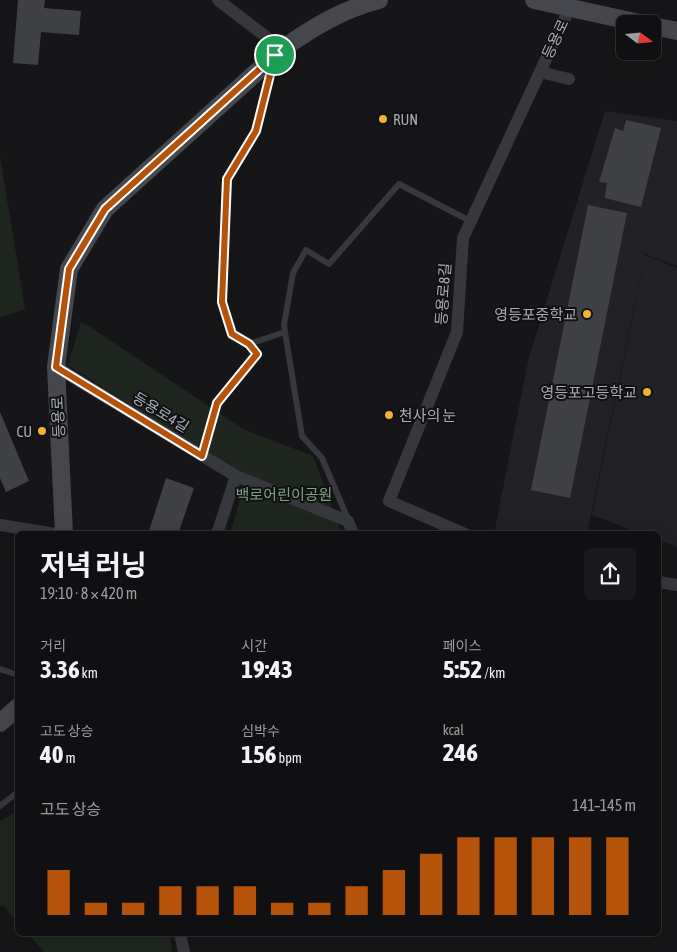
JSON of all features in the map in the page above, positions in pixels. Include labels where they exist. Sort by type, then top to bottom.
[{"type":"street","points":[[218,0],[279,52]]},
{"type":"street","name":"등용로","points":[[64,531],[56,367],[69,269],[105,209],[279,52],[312,28],[340,14],[379,0]]},
{"type":"street","name":"등용로","points":[[534,0],[616,18]]},
{"type":"street","name":"등용로","points":[[540,72],[570,7]]},
{"type":"street","points":[[661,28],[677,31]]},
{"type":"street","points":[[540,72],[570,79]]},
{"type":"street","name":"등용로8길","points":[[458,531],[388,501],[457,332],[463,238],[540,72]]},
{"type":"street","name":"등용로4길","points":[[56,367],[236,476],[348,520]]},
{"type":"street","points":[[218,531],[236,476]]},
{"type":"street","points":[[348,520],[352,531]]},
{"type":"street","points":[[0,525],[37,531]]},
{"type":"street","points":[[661,582],[677,585]]},
{"type":"street","points":[[0,723],[15,710]]},
{"type":"street","points":[[180,936],[184,952]]},
{"type":"lane","points":[[202,456],[217,403],[257,354],[249,344],[232,334],[222,302],[227,179],[256,131],[279,52]]},
{"type":"lane","points":[[348,520],[322,458],[302,436],[284,325],[293,273],[306,250],[329,264],[399,184],[470,221]]},
{"type":"lane","points":[[249,344],[285,332]]},
{"type":"lane","points":[[0,669],[15,674]]},
{"type":"lane","points":[[0,806],[15,794]]},
{"type":"shaded area","name":"영등포중학교","points":[[605,111],[677,121],[677,266],[645,254],[588,531],[495,531],[528,361]]},
{"type":"shaded area","name":"영등포고등학교","points":[[645,255],[677,268],[677,547],[661,541],[661,531],[634,531],[592,515]]},
{"type":"green space","points":[[0,157],[25,309],[0,318]]},
{"type":"green space","name":"백로어린이공원","points":[[81,321],[243,429],[313,456],[341,531],[231,531],[246,478],[68,365]]},
{"type":"green space","points":[[15,812],[15,920],[3,905],[0,906],[0,821]]},
{"type":"green space","points":[[30,936],[170,936],[172,952],[44,952]]},
{"type":"building","points":[[18,0],[45,0],[44,8],[81,11],[79,35],[41,32],[38,65],[13,63]]},
{"type":"building","points":[[626,120],[661,128],[641,207],[605,198],[607,183],[599,182],[615,128],[623,131]]},
{"type":"building","points":[[588,205],[627,213],[570,498],[531,490]]},
{"type":"building","points":[[0,412],[29,481],[6,492],[0,478]]},
{"type":"building","points":[[166,478],[194,488],[179,531],[149,531]]},
{"type":"place","name":"RUN","points":[[383,119]]},
{"type":"place","name":"영등포중학교","points":[[587,314]]},
{"type":"place","name":"영등포고등학교","points":[[647,392]]},
{"type":"place","name":"천사의 눈","points":[[389,415]]},
{"type":"place","name":"CU","points":[[42,431]]},
{"type":"route","points":[[275,55],[256,131],[227,179],[222,302],[232,334],[249,344],[257,354],[217,403],[202,456],[56,367],[69,269],[105,209],[275,55]]}]
